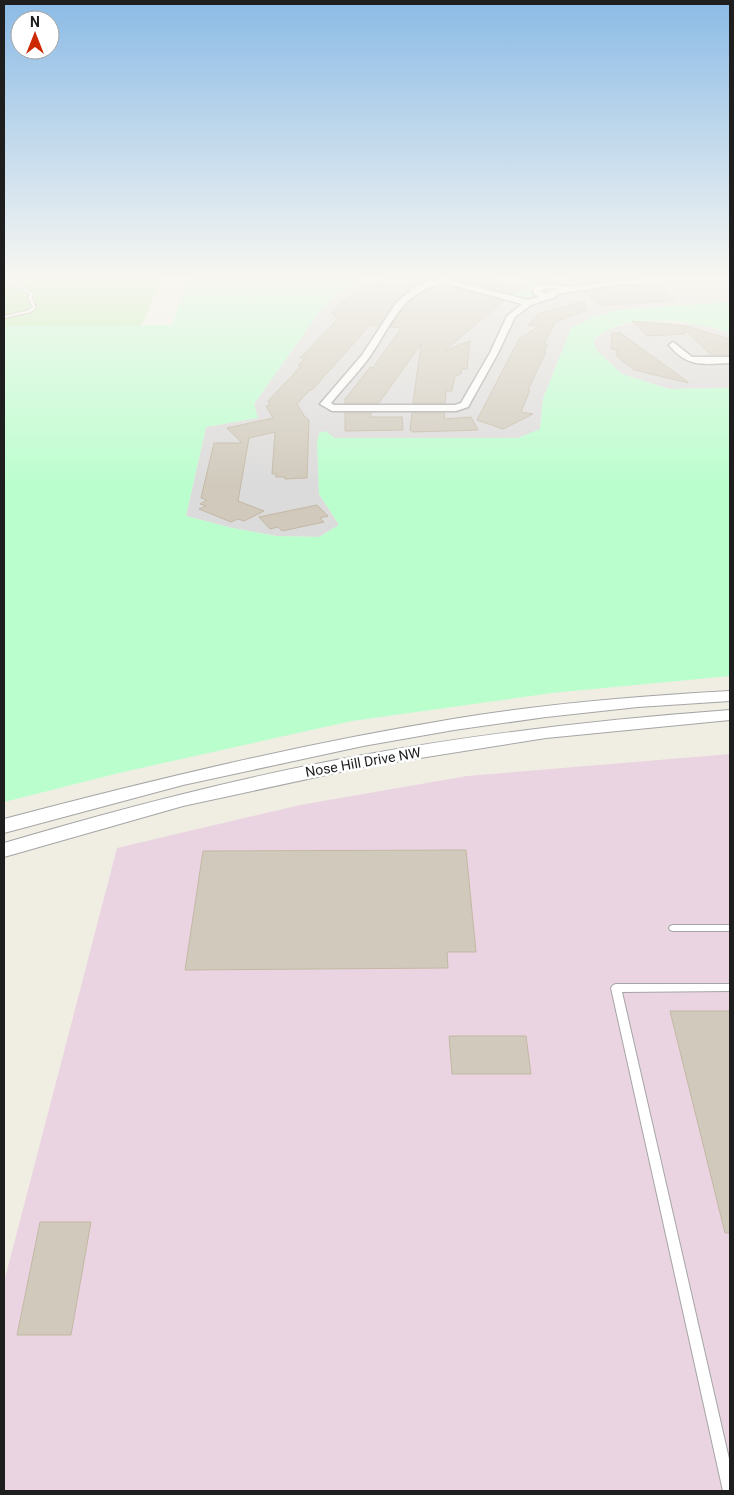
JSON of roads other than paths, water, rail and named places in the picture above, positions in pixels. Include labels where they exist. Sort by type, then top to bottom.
[{"type":"street","points":[[371,347],[326,404],[332,408],[456,408],[465,405],[497,347]]},
{"type":"street","points":[[676,347],[689,359],[702,361],[730,360]]},
{"type":"street","name":"Nose Hill Drive NW","points":[[4,826],[146,787],[228,767],[393,734],[562,710],[730,696]]},
{"type":"street","name":"Nose Hill Drive NW","points":[[4,850],[118,817],[215,792],[346,764],[513,737],[605,726],[730,715]]},
{"type":"lane","points":[[673,928],[730,928]]},
{"type":"lane","points":[[730,987],[616,988],[730,1491]]}]
